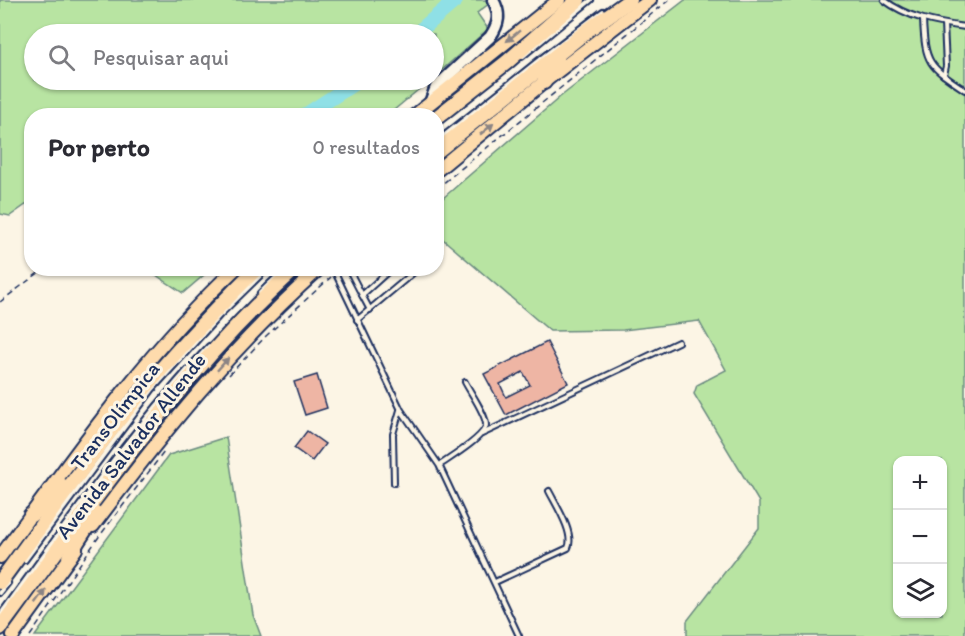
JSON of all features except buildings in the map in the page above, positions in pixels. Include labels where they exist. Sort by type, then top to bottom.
[{"type":"highway","points":[[444,112],[507,62],[578,0]]},
{"type":"highway","points":[[444,145],[610,7],[630,0]]},
{"type":"highway","points":[[544,82],[549,72],[609,25],[610,7]]},
{"type":"highway","name":"Avenida Salvador Allende","points":[[0,582],[120,420],[215,310],[249,276]]},
{"type":"highway","name":"Avenida Salvador Allende","points":[[0,628],[165,407],[233,330],[288,276]]},
{"type":"highway","points":[[69,557],[162,417],[165,407]]},
{"type":"highway","points":[[31,515],[47,502],[112,423],[120,420]]},
{"type":"main road","points":[[424,108],[559,0]]},
{"type":"main road","points":[[444,164],[544,82],[650,0]]},
{"type":"main road","name":"Avenida Salvador Allende","points":[[0,556],[101,418],[195,309],[228,276]]},
{"type":"main road","name":"Avenida Salvador Allende","points":[[13,636],[159,437],[272,312],[311,276]]},
{"type":"street","points":[[444,80],[484,44],[496,30],[499,16],[494,2]]},
{"type":"street","points":[[430,103],[435,90]]},
{"type":"lane","points":[[521,59],[591,0]]},
{"type":"lane","points":[[884,0],[894,8],[923,20],[965,27]]},
{"type":"lane","points":[[444,136],[610,7]]},
{"type":"lane","points":[[923,20],[928,60],[965,90]]},
{"type":"lane","points":[[944,24],[946,66],[944,75]]},
{"type":"lane","points":[[504,72],[512,66]]},
{"type":"lane","name":"TransOlímpica","points":[[21,565],[152,390],[220,315],[260,276]]},
{"type":"lane","points":[[259,294],[278,276]]},
{"type":"lane","points":[[337,276],[401,410],[440,465],[519,636]]},
{"type":"lane","points":[[352,276],[370,310]]},
{"type":"lane","points":[[362,295],[383,276]]},
{"type":"lane","points":[[357,320],[410,276]]},
{"type":"lane","name":"TransOlímpica","points":[[0,615],[162,398],[215,340]]},
{"type":"lane","points":[[440,465],[483,434],[678,342]]},
{"type":"lane","points":[[465,382],[484,417],[486,425],[483,434]]},
{"type":"lane","points":[[394,483],[393,434],[401,410]]},
{"type":"lane","points":[[495,582],[567,548],[571,542],[549,491]]},
{"type":"lane","points":[[0,593],[14,574]]},
{"type":"path","points":[[444,183],[669,0]]},
{"type":"path","points":[[0,302],[34,276]]},
{"type":"path","points":[[228,377],[328,276]]},
{"type":"path","points":[[30,636],[98,538],[169,446]]},
{"type":"green space","points":[[0,0],[494,0],[477,13],[488,29],[444,68],[444,24],[24,24],[24,90],[418,90],[396,108],[24,108],[24,206],[10,216],[0,214]]},
{"type":"green space","points":[[685,0],[965,0],[965,636],[687,636],[687,621],[759,528],[759,502],[694,394],[697,385],[726,370],[699,321],[623,330],[550,331],[444,240],[444,197],[560,97]]},
{"type":"green space","points":[[158,276],[203,276],[183,293]]},
{"type":"green space","points":[[226,437],[253,615],[261,636],[35,636],[169,455]]},
{"type":"waterway","points":[[428,24],[456,0]]},
{"type":"waterway","points":[[316,108],[344,90]]}]
